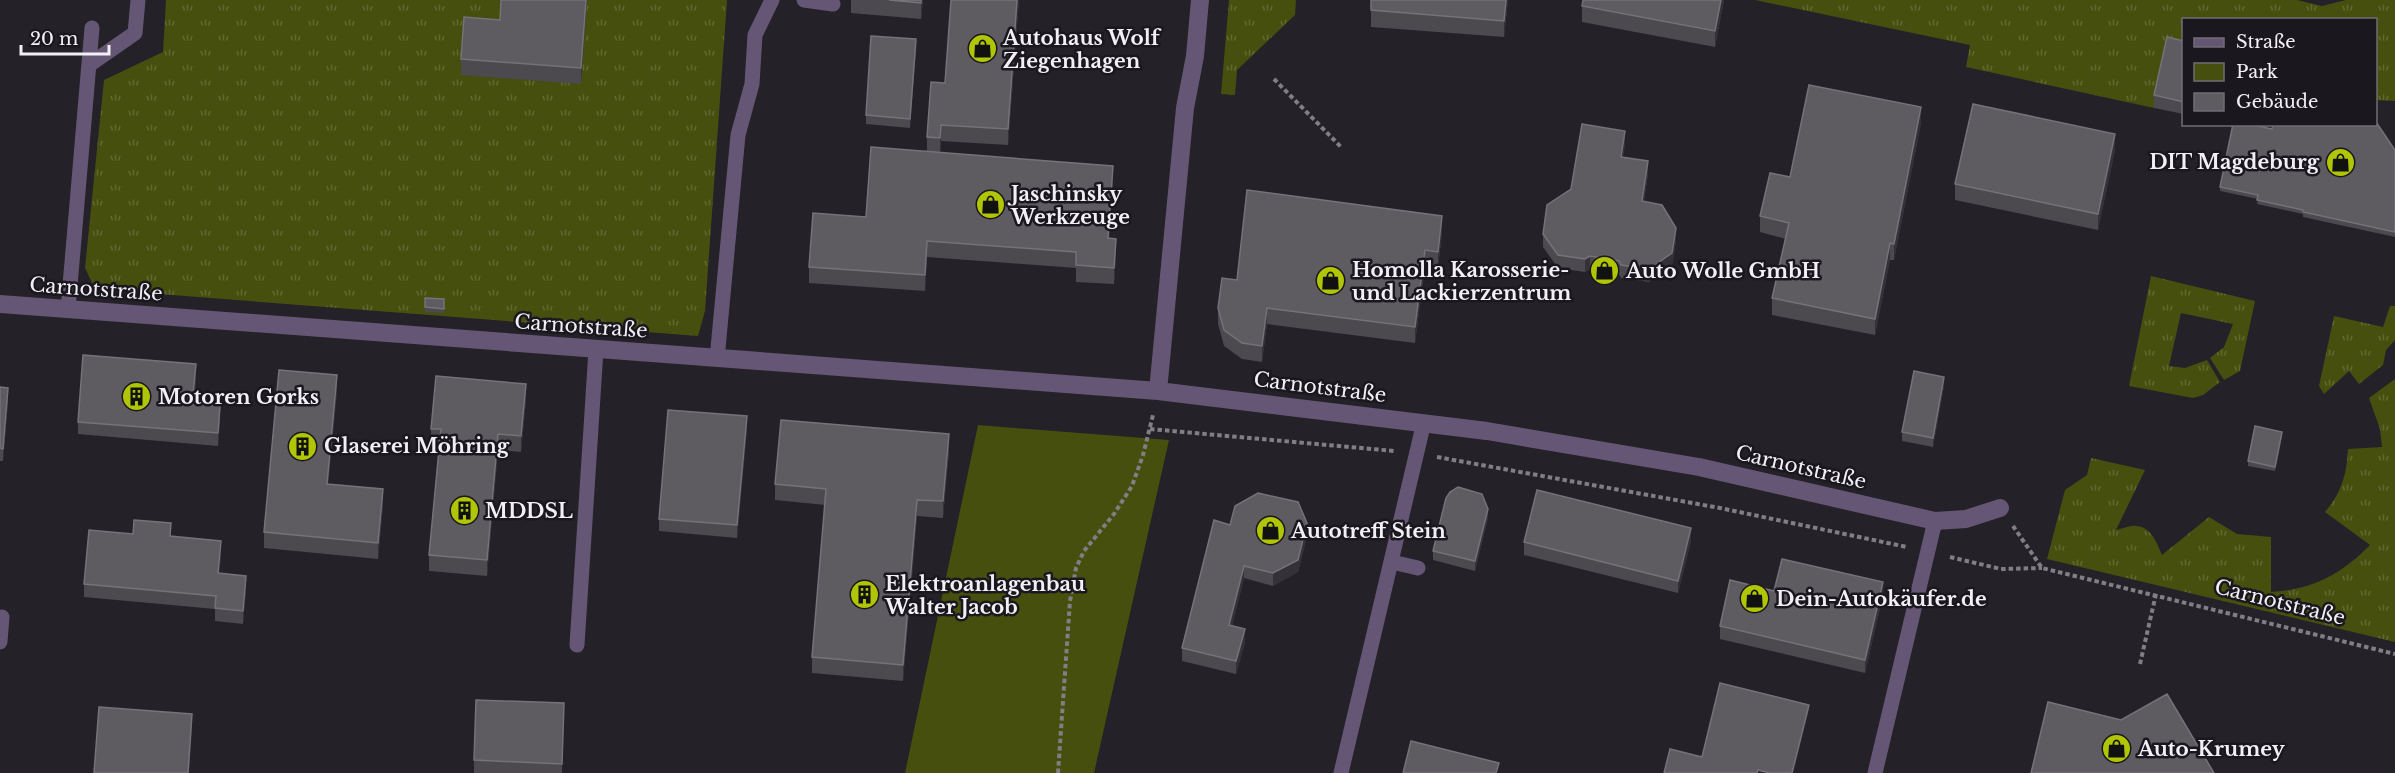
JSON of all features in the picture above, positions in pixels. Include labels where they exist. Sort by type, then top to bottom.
[{"type":"street","points":[[1158,391],[1185,108],[1195,56],[1200,0]]},
{"type":"street","name":"Carnotstraße","points":[[0,304],[1158,391],[1487,431],[1699,467],[1935,521],[1966,519],[2000,508]]},
{"type":"lane","points":[[89,65],[135,33],[138,0]]},
{"type":"lane","points":[[717,359],[738,135],[752,84],[755,35],[772,0]]},
{"type":"lane","points":[[804,0],[833,4]]},
{"type":"lane","points":[[68,309],[92,28]]},
{"type":"lane","points":[[577,645],[597,350]]},
{"type":"lane","points":[[1341,773],[1424,422]]},
{"type":"lane","points":[[1875,773],[1935,521]]},
{"type":"lane","points":[[1392,562],[1418,568]]},
{"type":"lane","points":[[0,642],[2,617]]},
{"type":"path","points":[[1274,79],[1342,148]]},
{"type":"path","points":[[1058,773],[1070,601],[1076,568],[1084,551],[1114,514],[1132,486],[1150,429],[1158,391]]},
{"type":"path","name":"Carnotstraße","points":[[1150,429],[1416,453],[1709,506],[2001,569],[2042,568],[2395,654]]},
{"type":"path","points":[[2000,508],[2042,568]]},
{"type":"path","points":[[2140,664],[2156,594]]},
{"type":"green space","points":[[166,0],[727,0],[705,311],[698,336],[95,289],[85,268],[104,80],[163,52]]},
{"type":"green space","points":[[1229,0],[1296,0],[1295,15],[1237,70],[1235,95],[1221,94]]},
{"type":"green space","points":[[1755,0],[2297,0],[2322,6],[2346,0],[2395,0],[2395,101],[2377,100],[2377,18],[2182,18],[2182,54],[2167,51],[2154,108],[1966,67],[1970,45]]},
{"type":"green space","points":[[2151,276],[2255,301],[2240,371],[2224,380],[2210,358],[2224,347],[2233,324],[2181,313],[2169,366],[2185,368],[2207,360],[2220,382],[2203,395],[2193,398],[2129,386]]},
{"type":"green space","points":[[2390,306],[2395,306],[2395,340],[2386,350],[2383,365],[2359,384],[2349,371],[2324,394],[2319,386],[2334,316],[2383,327]]},
{"type":"green space","points":[[2395,379],[2395,642],[2047,559],[2065,490],[2087,475],[2091,458],[2145,470],[2116,530],[2131,526],[2143,528],[2151,534],[2162,555],[2209,517],[2237,534],[2271,537],[2271,592],[2299,588],[2325,579],[2348,564],[2370,545],[2325,512],[2342,483],[2348,449],[2382,447],[2380,429],[2369,398]]},
{"type":"green space","points":[[978,425],[1169,440],[1094,773],[905,773]]},
{"type":"building","points":[[501,0],[586,0],[581,68],[461,59],[464,17],[500,20]]},
{"type":"building","points":[[889,0],[921,0],[921,3]]},
{"type":"building","name":"Autohaus Wolf Ziegenhagen","points":[[951,0],[1017,0],[1008,129],[941,125],[940,138],[927,137],[931,82],[945,83]]},
{"type":"building","points":[[1371,0],[1506,0],[1504,21],[1371,10]]},
{"type":"building","points":[[1583,0],[1721,0],[1715,31],[1582,6]]},
{"type":"building","points":[[871,36],[916,39],[910,119],[866,115]]},
{"type":"building","points":[[2167,37],[2182,41],[2182,102],[2154,95]]},
{"type":"building","points":[[1809,85],[1921,107],[1894,244],[1890,243],[1875,319],[1772,298],[1789,223],[1760,216],[1770,173],[1790,177]]},
{"type":"building","points":[[1973,104],[2115,134],[2098,214],[1955,184]]},
{"type":"building","points":[[2377,123],[2395,150],[2395,232],[2303,212],[2303,210],[2257,200],[2258,195],[2220,187],[2233,126],[2258,126],[2272,129],[2273,126],[2377,126]]},
{"type":"building","points":[[1582,124],[1625,131],[1621,157],[1648,161],[1642,201],[1662,205],[1676,228],[1672,253],[1649,269],[1621,265],[1619,261],[1590,256],[1585,259],[1558,255],[1543,234],[1547,205],[1571,189]]},
{"type":"building","name":"Jaschinsky Werkzeuge","points":[[871,147],[1113,166],[1108,238],[1116,239],[1114,268],[1076,265],[1076,252],[927,241],[925,275],[809,267],[813,213],[866,217]]},
{"type":"building","name":"Homolla Karosserie- und Lackierzentrum","points":[[1247,190],[1442,216],[1438,252],[1425,250],[1415,327],[1267,308],[1262,346],[1242,343],[1224,330],[1218,308],[1222,278],[1237,280]]},
{"type":"building","points":[[425,298],[444,299],[444,309],[425,307]]},
{"type":"building","name":"Motoren Gorks","points":[[83,355],[196,364],[192,404],[220,406],[218,433],[78,422]]},
{"type":"building","name":"Glaserei Möhring","points":[[279,370],[337,375],[327,484],[383,489],[378,543],[264,532]]},
{"type":"building","points":[[1914,371],[1944,377],[1933,438],[1902,432]]},
{"type":"building","name":"MDDSL","points":[[436,376],[526,384],[521,436],[498,434],[487,560],[429,555],[441,429],[431,429]]},
{"type":"building","points":[[0,387],[8,388],[3,449],[0,448]]},
{"type":"building","points":[[668,410],[747,416],[737,525],[659,519]]},
{"type":"building","name":"Elektroanlagenbau Walter Jacob","points":[[781,420],[949,434],[943,501],[917,500],[903,665],[812,657],[826,489],[775,484]]},
{"type":"building","points":[[2255,426],[2282,432],[2275,467],[2248,461]]},
{"type":"building","points":[[1458,487],[1482,494],[1488,509],[1475,561],[1433,551],[1446,498]]},
{"type":"building","points":[[1537,490],[1691,528],[1678,581],[1524,542]]},
{"type":"building","points":[[1258,493],[1298,502],[1307,523],[1298,560],[1273,573],[1244,566],[1229,625],[1245,629],[1236,661],[1182,648],[1214,520],[1230,525],[1235,506]]},
{"type":"building","points":[[134,520],[171,523],[170,536],[221,541],[218,573],[246,576],[243,611],[215,608],[216,596],[84,584],[89,530],[133,534]]},
{"type":"building","points":[[1782,559],[1883,582],[1865,660],[1720,626],[1730,580],[1774,591]]},
{"type":"building","points":[[1720,683],[1809,705],[1792,773],[1769,773],[1758,770],[1757,773],[1664,773],[1670,749],[1702,757]]},
{"type":"building","name":"Auto-Krumey","points":[[2167,694],[2214,773],[2031,773],[2048,702],[2121,720]]},
{"type":"building","points":[[476,700],[564,703],[562,764],[474,760]]},
{"type":"building","points":[[99,707],[192,714],[188,773],[94,773]]},
{"type":"building","points":[[1411,741],[1499,763],[1496,773],[1403,773]]},
{"type":"place","name":"Autohaus Wolf Ziegenhagen","points":[[982,49]]},
{"type":"place","name":"DIT Magdeburg","points":[[2340,162]]},
{"type":"place","name":"Jaschinsky Werkzeuge","points":[[990,205]]},
{"type":"place","name":"Auto Wolle GmbH","points":[[1605,271]]},
{"type":"place","name":"Homolla Karosserie- und Lackierzentrum","points":[[1331,281]]},
{"type":"place","name":"Motoren Gorks","points":[[137,397]]},
{"type":"place","name":"Glaserei Möhring","points":[[303,446]]},
{"type":"place","name":"MDDSL","points":[[464,511]]},
{"type":"place","name":"Autotreff Stein","points":[[1270,531]]},
{"type":"place","name":"Elektroanlagenbau Walter Jacob","points":[[864,595]]},
{"type":"place","name":"Dein-Autokäufer.de","points":[[1755,599]]},
{"type":"place","name":"Auto-Krumey","points":[[2117,749]]}]
